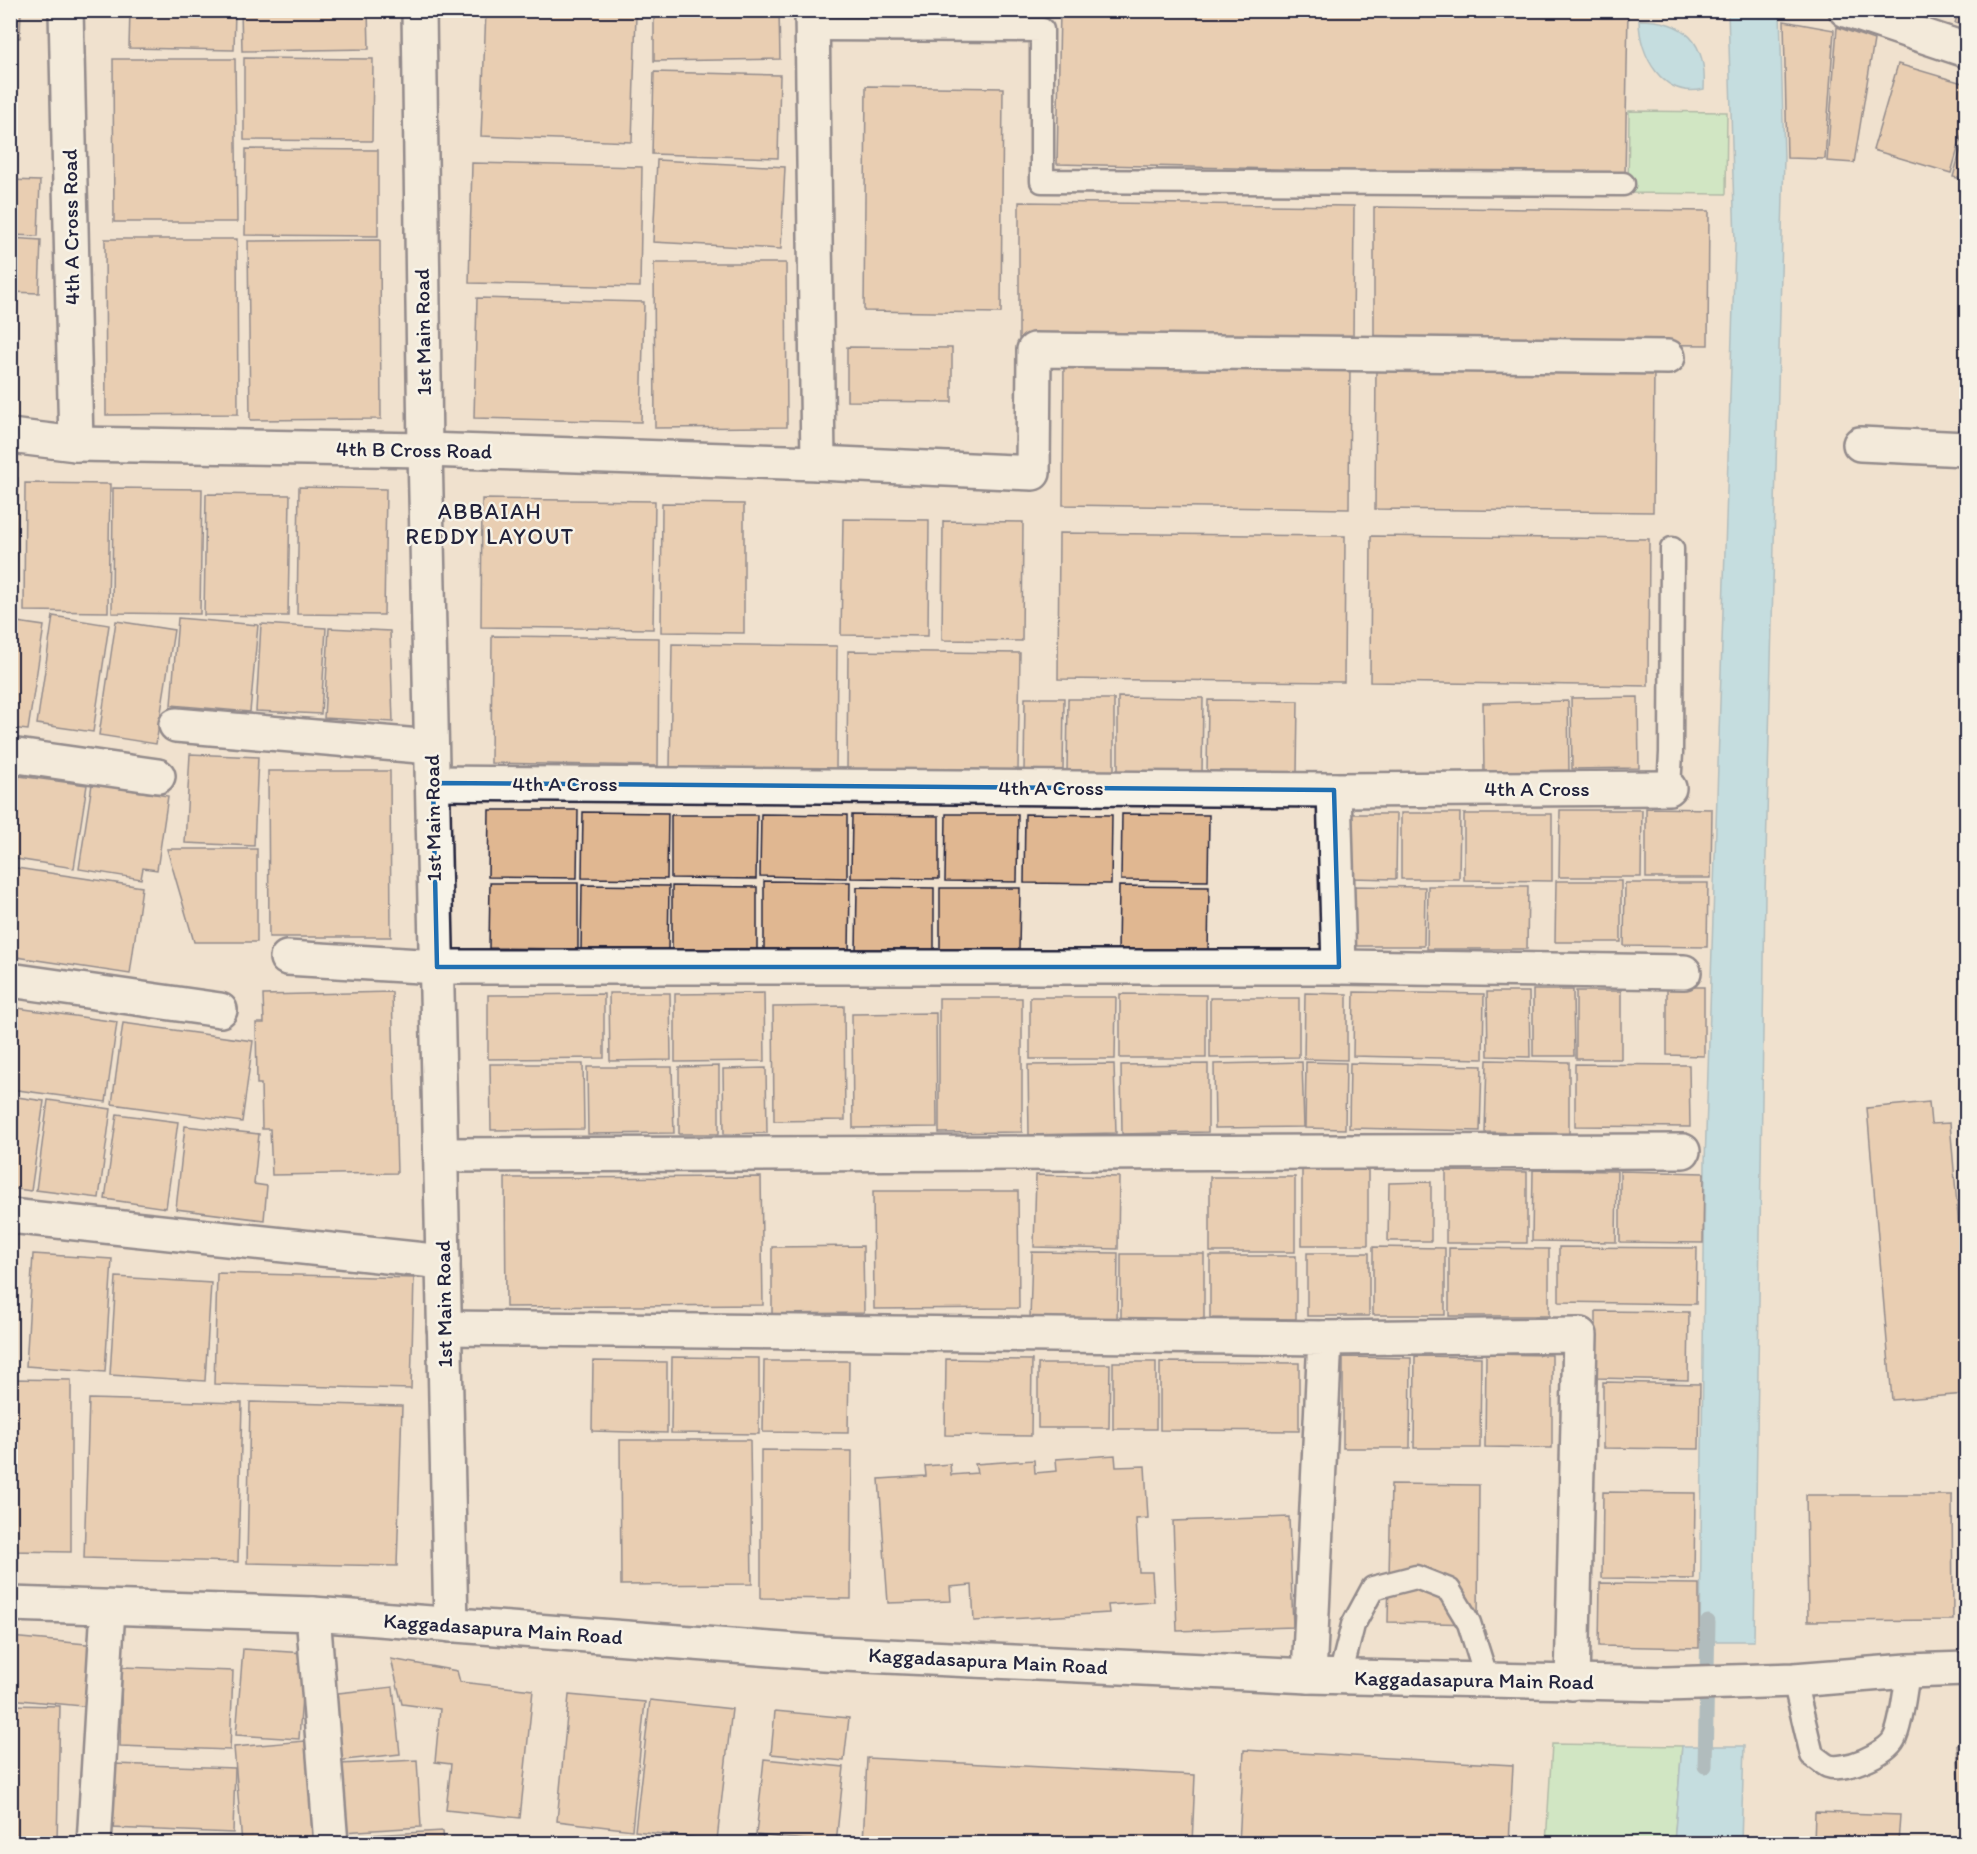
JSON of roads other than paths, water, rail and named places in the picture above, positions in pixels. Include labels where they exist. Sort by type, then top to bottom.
[{"type":"street","name":"4th A Cross Road","points":[[66,10],[76,444]]},
{"type":"street","name":"1st Main Road","points":[[419,10],[425,450],[451,1625]]},
{"type":"street","points":[[1846,10],[1966,50]]},
{"type":"street","points":[[812,20],[818,463]]},
{"type":"street","name":"4th B Cross Road","points":[[10,436],[76,444],[425,450],[818,463],[1034,473],[1034,350],[1668,357]]},
{"type":"street","points":[[1860,444],[1966,449]]},
{"type":"street","points":[[176,725],[431,747]]},
{"type":"street","points":[[10,755],[158,776]]},
{"type":"street","name":"4th A Cross","points":[[433,783],[1334,789],[1669,788]]},
{"type":"street","points":[[1334,789],[1339,967]]},
{"type":"street","points":[[287,958],[437,967],[1339,967],[1684,972]]},
{"type":"street","points":[[10,980],[220,1010]]},
{"type":"street","points":[[441,1155],[1683,1151]]},
{"type":"street","points":[[10,1216],[443,1262]]},
{"type":"street","points":[[444,1328],[1325,1338],[1580,1335],[1572,1683]]},
{"type":"street","points":[[1325,1338],[1325,1676]]},
{"type":"street","name":"Kaggadasapura Main Road","points":[[10,1604],[313,1614],[823,1653],[1325,1676],[1666,1684],[1794,1680],[1908,1671],[1966,1670]]},
{"type":"street","points":[[94,1844],[108,1608]]},
{"type":"street","points":[[313,1614],[332,1844]]},
{"type":"lane","points":[[812,20],[1042,20],[1042,181],[1623,184]]},
{"type":"lane","points":[[1669,788],[1672,549]]},
{"type":"lane","points":[[1325,1676],[1374,1588],[1416,1577],[1449,1590],[1469,1623],[1487,1680]]},
{"type":"lane","points":[[1794,1680],[1812,1755],[1828,1766],[1850,1767],[1874,1755],[1894,1740],[1908,1671]]},
{"type":"water","points":[[1728,11],[1780,11],[1784,157],[1765,894],[1754,1641],[1700,1641],[1705,1163],[1735,244]]},
{"type":"water","points":[[1639,20],[1669,24],[1681,29],[1690,37],[1702,58],[1704,89],[1677,88],[1656,72],[1643,47]]},
{"type":"water","points":[[1682,1746],[1744,1746],[1741,1843],[1674,1843]]},
{"type":"waterway","points":[[1705,1766],[1708,1622]]},
{"type":"district","name":"ABBAIAH REDDY LAYOUT","points":[[490,524]]}]
